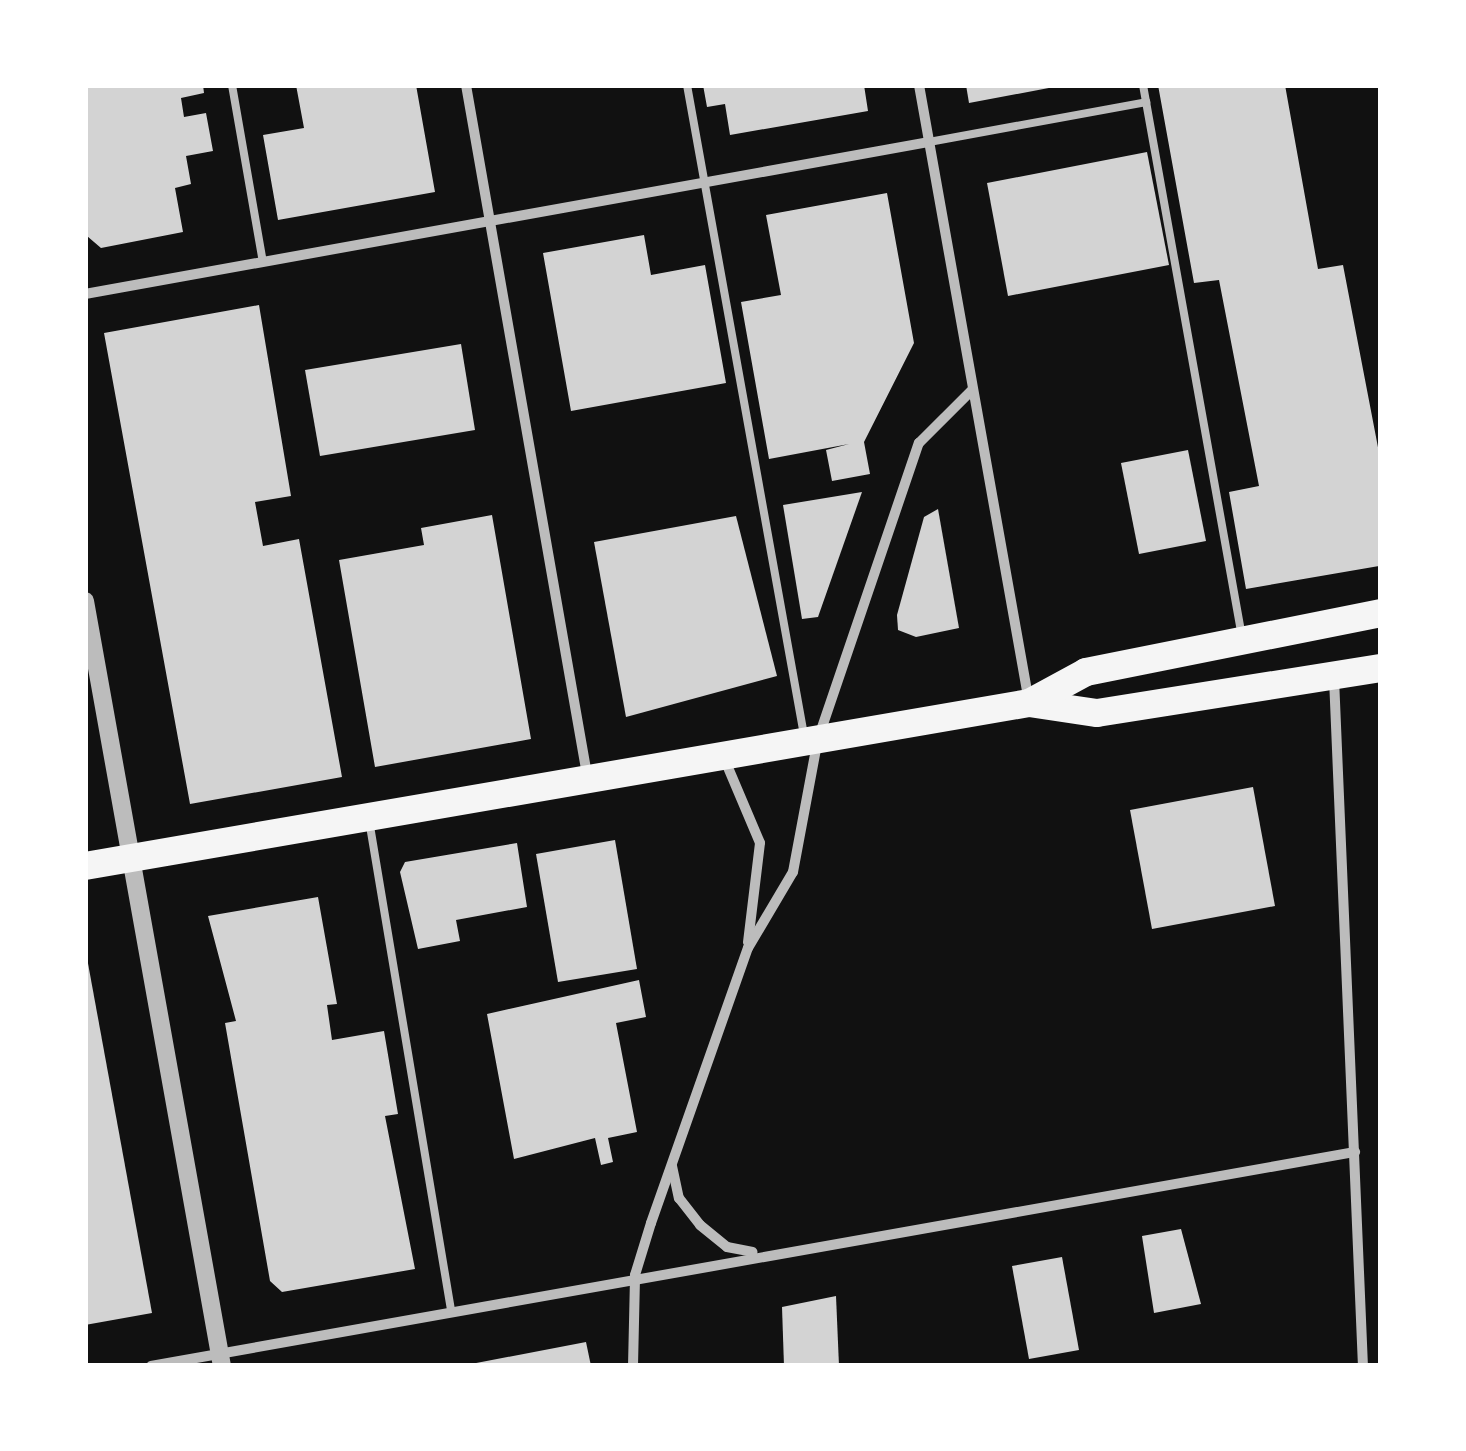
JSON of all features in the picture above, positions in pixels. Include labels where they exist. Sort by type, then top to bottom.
[{"type":"highway","points":[[1029,703],[1086,672],[1243,642],[1377,610]]},
{"type":"highway","points":[[85,866],[1029,703],[1097,713],[1381,668]]},
{"type":"street","points":[[466,85],[588,781]]},
{"type":"street","points":[[918,85],[1029,703]]},
{"type":"street","points":[[85,294],[929,142]]},
{"type":"street","points":[[632,1366],[636,1275],[748,948],[793,872],[812,741],[919,443],[971,391]]},
{"type":"street","points":[[85,601],[220,1360]]},
{"type":"street","points":[[1334,676],[1364,1366]]},
{"type":"street","points":[[723,757],[760,843],[748,948]]},
{"type":"street","points":[[151,1366],[220,1360],[451,1309],[636,1275],[1355,1152]]},
{"type":"street","points":[[672,1165],[678,1198],[700,1225],[727,1247],[762,1254]]},
{"type":"lane","points":[[232,85],[263,262]]},
{"type":"lane","points":[[688,85],[812,741]]},
{"type":"lane","points":[[1144,85],[1243,642]]},
{"type":"lane","points":[[929,142],[1146,102]]},
{"type":"lane","points":[[368,818],[451,1309]]},
{"type":"building","points":[[85,85],[203,85],[204,93],[181,98],[184,117],[206,113],[213,151],[186,156],[191,184],[175,188],[183,232],[101,248],[87,236]]},
{"type":"building","points":[[296,85],[416,85],[435,192],[278,220],[263,135],[304,128]]},
{"type":"building","points":[[703,85],[864,85],[868,111],[730,135],[725,104],[707,107]]},
{"type":"building","points":[[966,85],[1054,85],[1054,87],[969,103]]},
{"type":"building","points":[[1158,85],[1285,85],[1318,269],[1343,265],[1381,463],[1379,566],[1246,589],[1229,492],[1259,486],[1219,280],[1194,283]]},
{"type":"building","points":[[1147,152],[1169,265],[1008,296],[987,183]]},
{"type":"building","points":[[887,193],[914,343],[864,442],[870,474],[832,481],[826,450],[849,444],[769,459],[741,302],[781,295],[766,215]]},
{"type":"building","points":[[644,235],[651,275],[705,265],[726,383],[571,411],[543,253]]},
{"type":"building","points":[[259,305],[291,496],[255,502],[263,546],[299,539],[342,777],[190,804],[104,333]]},
{"type":"building","points":[[461,344],[475,430],[320,456],[305,370]]},
{"type":"building","points":[[1188,450],[1206,541],[1139,554],[1121,463]]},
{"type":"building","points":[[862,492],[818,617],[802,619],[783,505]]},
{"type":"building","points":[[938,509],[959,628],[916,637],[898,630],[897,615],[924,517]]},
{"type":"building","points":[[492,515],[531,739],[375,767],[339,560],[424,545],[421,528]]},
{"type":"building","points":[[736,516],[777,676],[626,717],[594,542]]},
{"type":"building","points":[[1253,787],[1275,906],[1152,929],[1130,810]]},
{"type":"building","points":[[615,840],[637,969],[558,982],[536,854]]},
{"type":"building","points":[[517,843],[527,907],[456,920],[460,941],[418,949],[400,872],[405,862]]},
{"type":"building","points":[[318,897],[337,1004],[327,1005],[332,1040],[384,1031],[398,1114],[385,1116],[415,1269],[282,1292],[270,1281],[225,1023],[236,1021],[208,916]]},
{"type":"building","points":[[85,947],[152,1313],[85,1325]]},
{"type":"building","points":[[639,980],[646,1017],[616,1023],[637,1132],[608,1138],[613,1162],[601,1165],[595,1138],[514,1159],[487,1014]]},
{"type":"building","points":[[1181,1229],[1201,1304],[1154,1313],[1142,1236]]},
{"type":"building","points":[[1062,1257],[1079,1350],[1029,1359],[1012,1266]]},
{"type":"building","points":[[836,1296],[839,1366],[784,1366],[782,1307]]},
{"type":"building","points":[[586,1342],[591,1366],[471,1366],[471,1364]]}]
